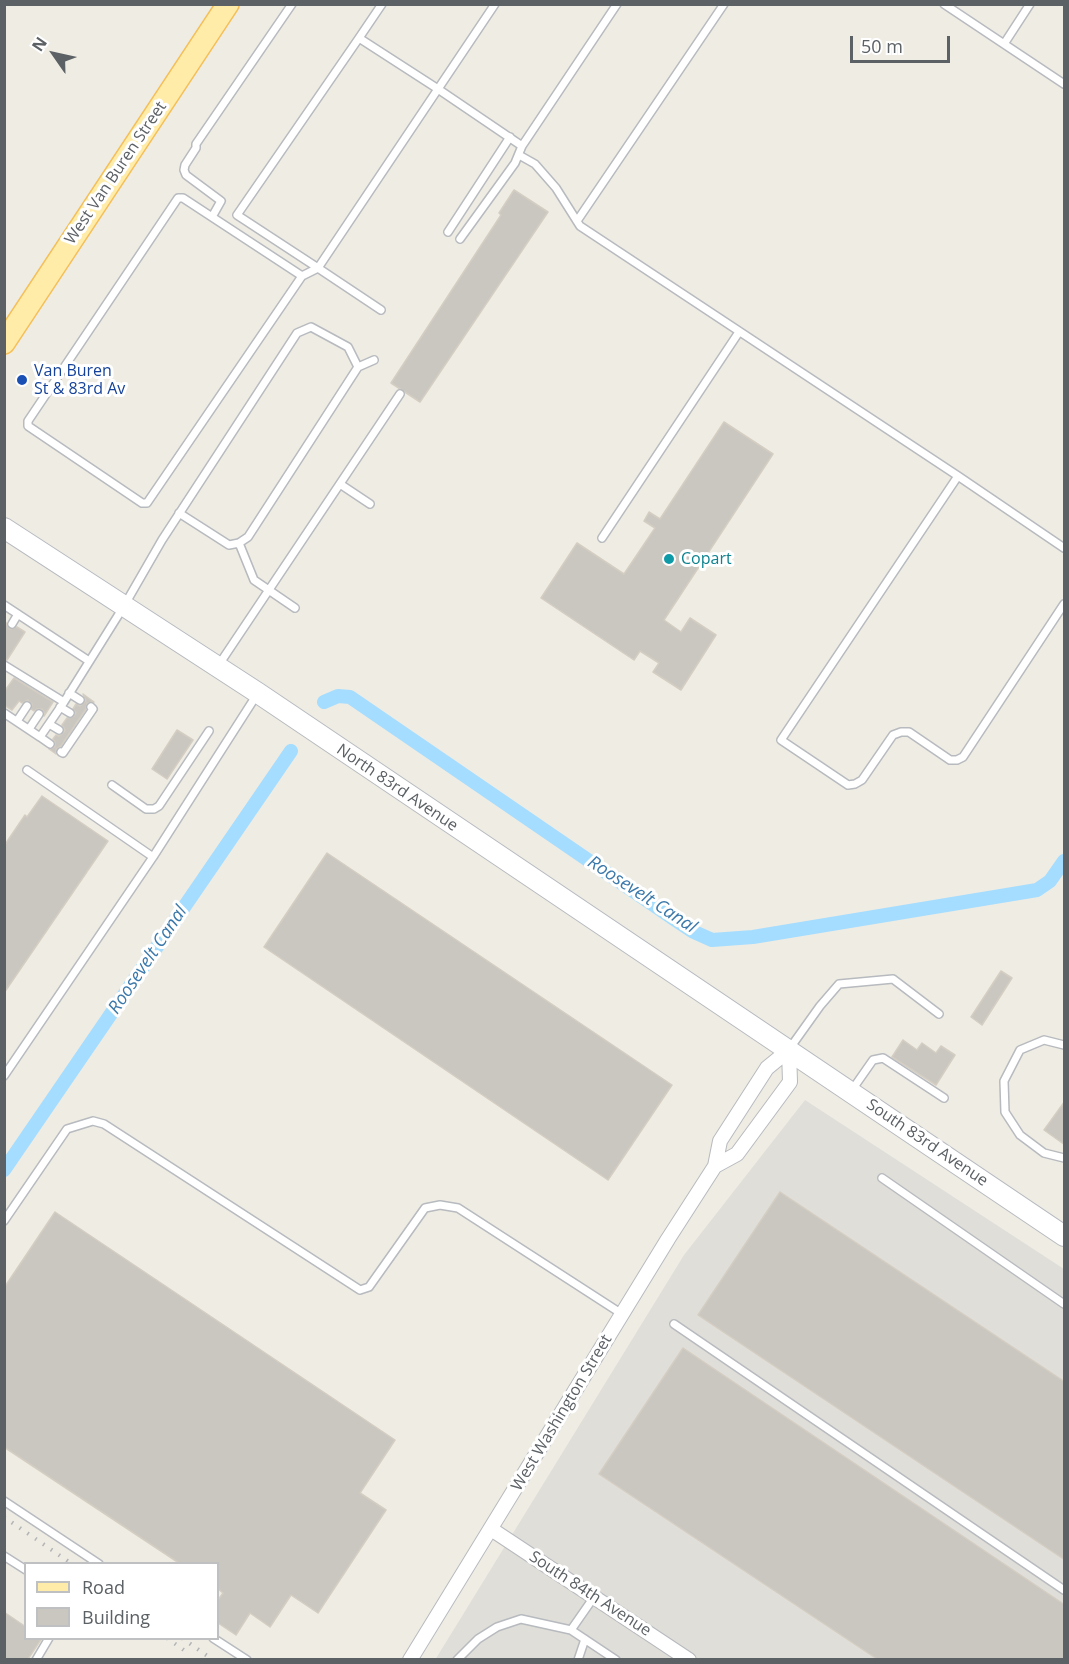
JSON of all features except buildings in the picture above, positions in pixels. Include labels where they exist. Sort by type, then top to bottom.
[{"type":"main road","name":"West Van Buren Street","points":[[4,343],[228,4]]},
{"type":"main road","name":"North 83rd Avenue","points":[[4,528],[258,693],[789,1050]]},
{"type":"main road","name":"South 83rd Avenue","points":[[789,1050],[1065,1236]]},
{"type":"street","name":"West Washington Street","points":[[410,1659],[714,1166],[720,1141],[767,1068],[789,1050]]},
{"type":"street","name":"West Washington Street","points":[[714,1166],[737,1154],[790,1082],[789,1050]]},
{"type":"street","name":"South 84th Avenue","points":[[491,1529],[689,1659]]},
{"type":"lane","points":[[212,217],[221,201],[186,175],[185,165],[196,148],[196,144],[292,4]]},
{"type":"lane","points":[[381,4],[237,215],[381,310]]},
{"type":"lane","points":[[302,276],[183,198],[178,198],[28,421],[29,428],[142,503],[147,503],[302,276],[318,268],[495,4]]},
{"type":"lane","points":[[460,239],[519,155],[522,146],[617,4]]},
{"type":"lane","points":[[577,221],[724,4]]},
{"type":"lane","points":[[944,4],[1063,83]]},
{"type":"lane","points":[[1004,44],[1030,4]]},
{"type":"lane","points":[[359,38],[522,146]]},
{"type":"lane","points":[[448,232],[510,137]]},
{"type":"lane","points":[[519,155],[535,164],[542,172],[580,226],[1065,548]]},
{"type":"lane","points":[[40,737],[124,606],[179,513],[297,333],[311,327],[348,347],[358,368]]},
{"type":"lane","points":[[602,538],[739,332]]},
{"type":"lane","points":[[179,513],[229,545],[239,543],[248,537],[358,368],[374,360]]},
{"type":"lane","points":[[217,667],[400,394]]},
{"type":"lane","points":[[958,476],[781,740],[848,785],[862,780],[893,735],[901,732],[909,732],[950,760],[957,760],[963,757],[1065,604]]},
{"type":"lane","points":[[340,484],[370,504]]},
{"type":"lane","points":[[239,543],[254,580],[295,608]]},
{"type":"lane","points":[[4,605],[88,661]]},
{"type":"lane","points":[[12,624],[18,614]]},
{"type":"lane","points":[[6,667],[62,705],[70,713]]},
{"type":"lane","points":[[69,693],[80,700]]},
{"type":"lane","points":[[4,1076],[153,857],[258,693]]},
{"type":"lane","points":[[17,721],[27,706]]},
{"type":"lane","points":[[61,752],[63,753],[93,709],[91,707]]},
{"type":"lane","points":[[4,713],[50,744]]},
{"type":"lane","points":[[29,729],[39,714]]},
{"type":"lane","points":[[50,723],[59,730]]},
{"type":"lane","points":[[112,786],[147,809],[154,809],[159,806],[209,731]]},
{"type":"lane","points":[[27,770],[153,857]]},
{"type":"lane","points":[[789,1050],[820,1005],[838,984],[893,979],[939,1014]]},
{"type":"lane","points":[[1065,1045],[1044,1040],[1020,1050],[1004,1081],[1005,1112],[1020,1135],[1044,1153],[1065,1158]]},
{"type":"lane","points":[[850,1092],[873,1060],[883,1058],[944,1098]]},
{"type":"lane","points":[[4,1221],[67,1129],[93,1121],[104,1124],[360,1290],[369,1287],[425,1208],[440,1205],[458,1208],[622,1314]]},
{"type":"lane","points":[[882,1178],[1065,1305]]},
{"type":"lane","points":[[674,1324],[1065,1590]]},
{"type":"lane","points":[[4,1501],[97,1562]]},
{"type":"lane","points":[[4,1556],[24,1569]]},
{"type":"lane","points":[[571,1630],[595,1596]]},
{"type":"lane","points":[[457,1659],[478,1639],[497,1627],[521,1619],[571,1630],[616,1659]]},
{"type":"lane","points":[[578,1659],[585,1639]]},
{"type":"lane","points":[[36,1659],[48,1640]]},
{"type":"lane","points":[[216,1640],[247,1659]]},
{"type":"shaded area","points":[[805,1100],[1064,1269],[1064,1659],[435,1660],[684,1255]]},
{"type":"waterway","name":"Roosevelt Canal","points":[[324,702],[338,696],[350,697],[674,919],[712,940],[753,937],[1037,890],[1050,881],[1064,861]]},
{"type":"waterway","name":"Roosevelt Canal","points":[[4,1170],[291,751]]},
{"type":"railway","points":[[4,1517],[69,1562]]},
{"type":"railway","points":[[170,1640],[188,1653]]},
{"type":"railway","points":[[185,1640],[213,1660]]},
{"type":"place","name":"Van Buren St & 83rd Av","points":[[22,380]]},
{"type":"place","name":"Copart","points":[[669,559]]}]
